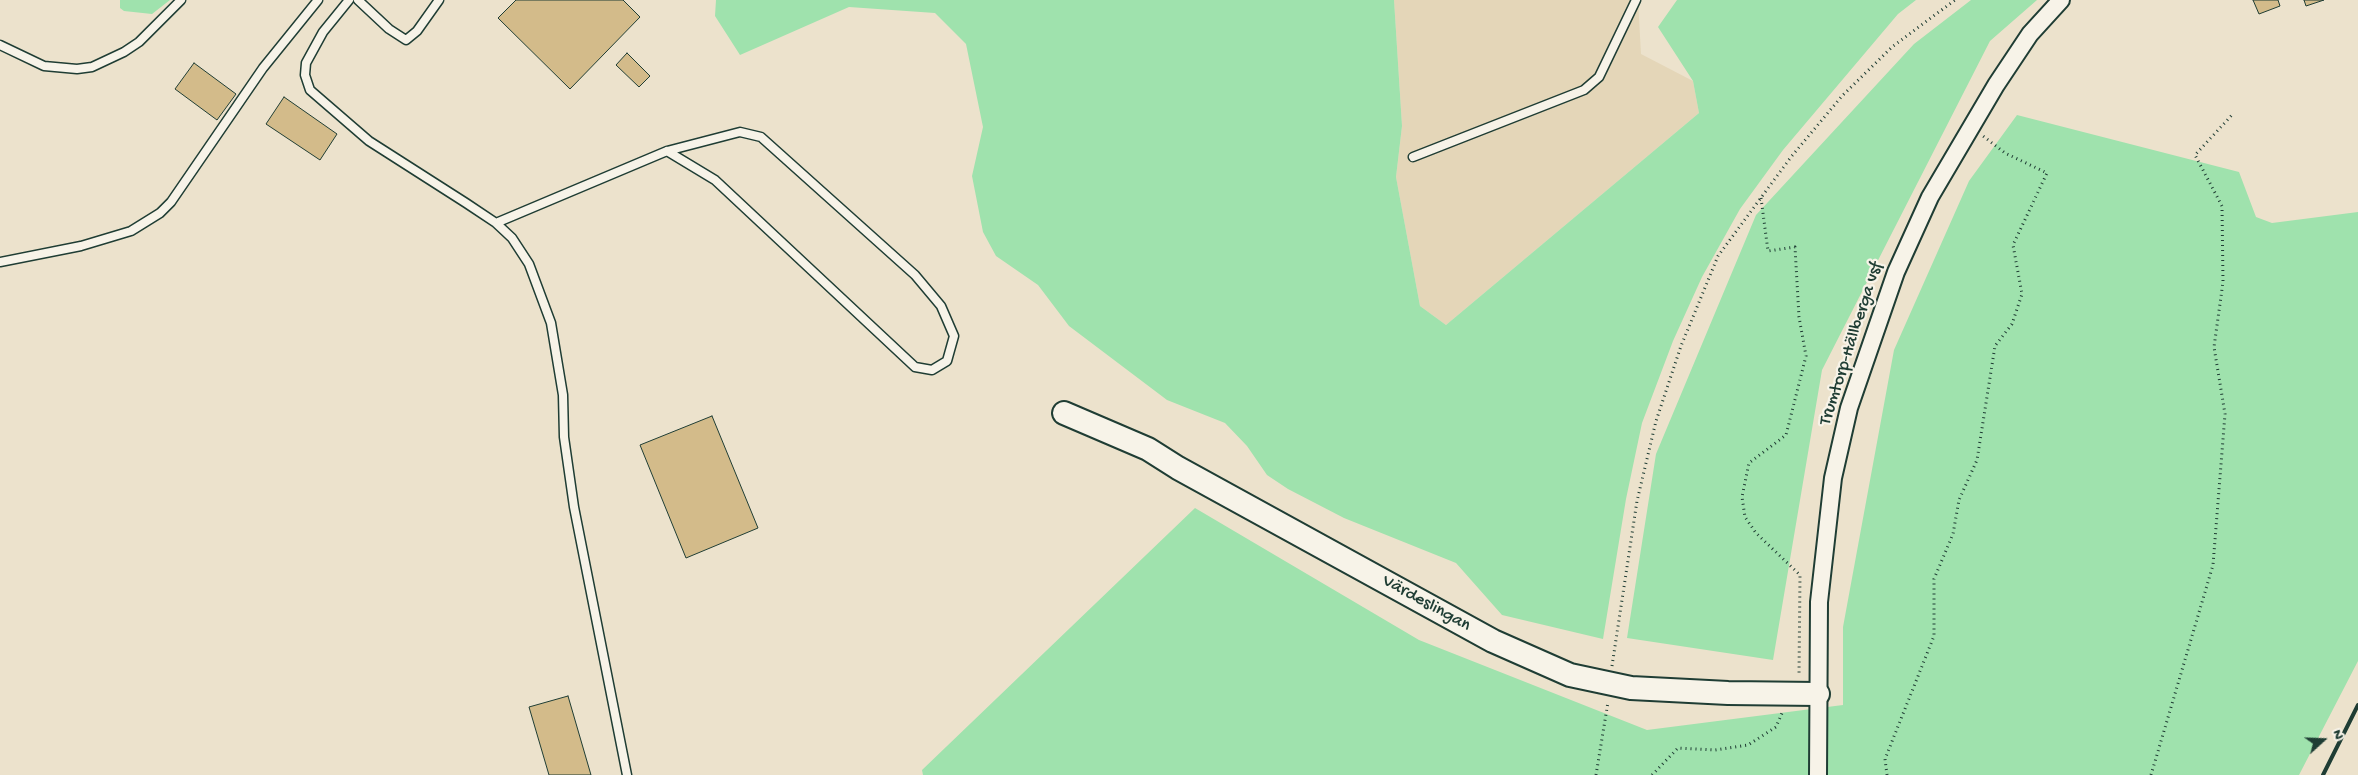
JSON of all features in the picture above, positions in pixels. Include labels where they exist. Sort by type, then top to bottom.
[{"type":"street","name":"Trumtorp-Hällberga vsf","points":[[1818,775],[1819,602],[1833,478],[1849,408],[1896,272],[1930,197],[1970,127],[2030,34],[2060,0]]},
{"type":"street","name":"Värdeslingan","points":[[1064,414],[1148,449],[1186,473],[1493,641],[1570,675],[1630,688],[1818,694]]},
{"type":"lane","points":[[0,45],[44,66],[77,70],[92,67],[124,52],[139,42],[181,0]]},
{"type":"lane","points":[[0,262],[80,246],[131,231],[160,213],[171,202],[263,68],[318,0]]},
{"type":"lane","points":[[349,0],[322,32],[306,63],[305,75],[310,90],[369,141],[496,224],[512,238],[529,264],[551,323],[562,395],[564,437],[574,507],[627,775]]},
{"type":"lane","points":[[358,0],[389,29],[406,40],[417,32],[439,0]]},
{"type":"lane","points":[[1414,157],[1584,90],[1598,77],[1636,0]]},
{"type":"lane","points":[[496,224],[667,151],[740,132],[761,137],[915,275],[941,306],[954,336],[947,361],[932,370],[915,367],[714,180],[667,151]]},
{"type":"path","points":[[1596,775],[1637,502],[1656,421],[1681,346],[1718,256],[1791,157],[1842,96],[1892,47],[1955,0]]},
{"type":"path","points":[[2151,775],[2213,565],[2225,414],[2214,347],[2223,282],[2222,206],[2195,155],[2232,116]]},
{"type":"path","points":[[1888,775],[1885,759],[1934,636],[1934,579],[1953,534],[1959,500],[1977,460],[1995,346],[2012,324],[2022,294],[2013,245],[2047,173],[2005,153],[1970,127]]},
{"type":"path","points":[[1652,775],[1678,748],[1715,750],[1748,745],[1776,727],[1799,676],[1800,575],[1756,533],[1745,517],[1742,497],[1749,463],[1786,436],[1806,356],[1799,317],[1795,247],[1768,251],[1761,197]]},
{"type":"shaded area","points":[[1394,0],[1638,0],[1641,54],[1693,81],[1699,113],[1446,325],[1420,306],[1396,177],[1402,126]]},
{"type":"green space","points":[[120,0],[170,0],[152,14],[124,11],[120,8]]},
{"type":"green space","points":[[716,0],[1394,0],[1402,126],[1396,177],[1420,306],[1446,325],[1699,113],[1693,81],[1658,27],[1677,0],[1916,0],[1898,14],[1783,150],[1740,209],[1702,277],[1673,341],[1642,423],[1626,499],[1603,639],[1502,615],[1456,563],[1344,518],[1288,489],[1267,475],[1247,446],[1225,423],[1167,400],[1069,326],[1038,285],[996,256],[983,232],[972,176],[983,127],[966,44],[935,13],[849,7],[740,55],[715,16]]},
{"type":"green space","points":[[1971,0],[2037,0],[1990,41],[1822,370],[1773,660],[1627,638],[1656,454],[1756,215],[1914,44]]},
{"type":"green space","points":[[2017,115],[2239,172],[2256,217],[2272,223],[2358,212],[2358,661],[2299,775],[923,775],[922,770],[1195,508],[1419,640],[1647,730],[1843,705],[1843,627],[1894,350],[1969,181]]},
{"type":"building","points":[[516,0],[623,0],[640,17],[570,89],[498,18]]},
{"type":"building","points":[[2253,0],[2278,0],[2280,6],[2259,14]]},
{"type":"building","points":[[2304,0],[2324,0],[2306,6]]},
{"type":"building","points":[[627,53],[650,76],[639,87],[616,65]]},
{"type":"building","points":[[194,63],[236,94],[217,120],[175,89]]},
{"type":"building","points":[[284,97],[337,134],[320,160],[266,124]]},
{"type":"building","points":[[712,416],[758,528],[686,558],[640,445]]},
{"type":"building","points":[[568,696],[591,775],[549,775],[529,707]]},
{"type":"railway","points":[[2323,775],[2358,705]]}]
